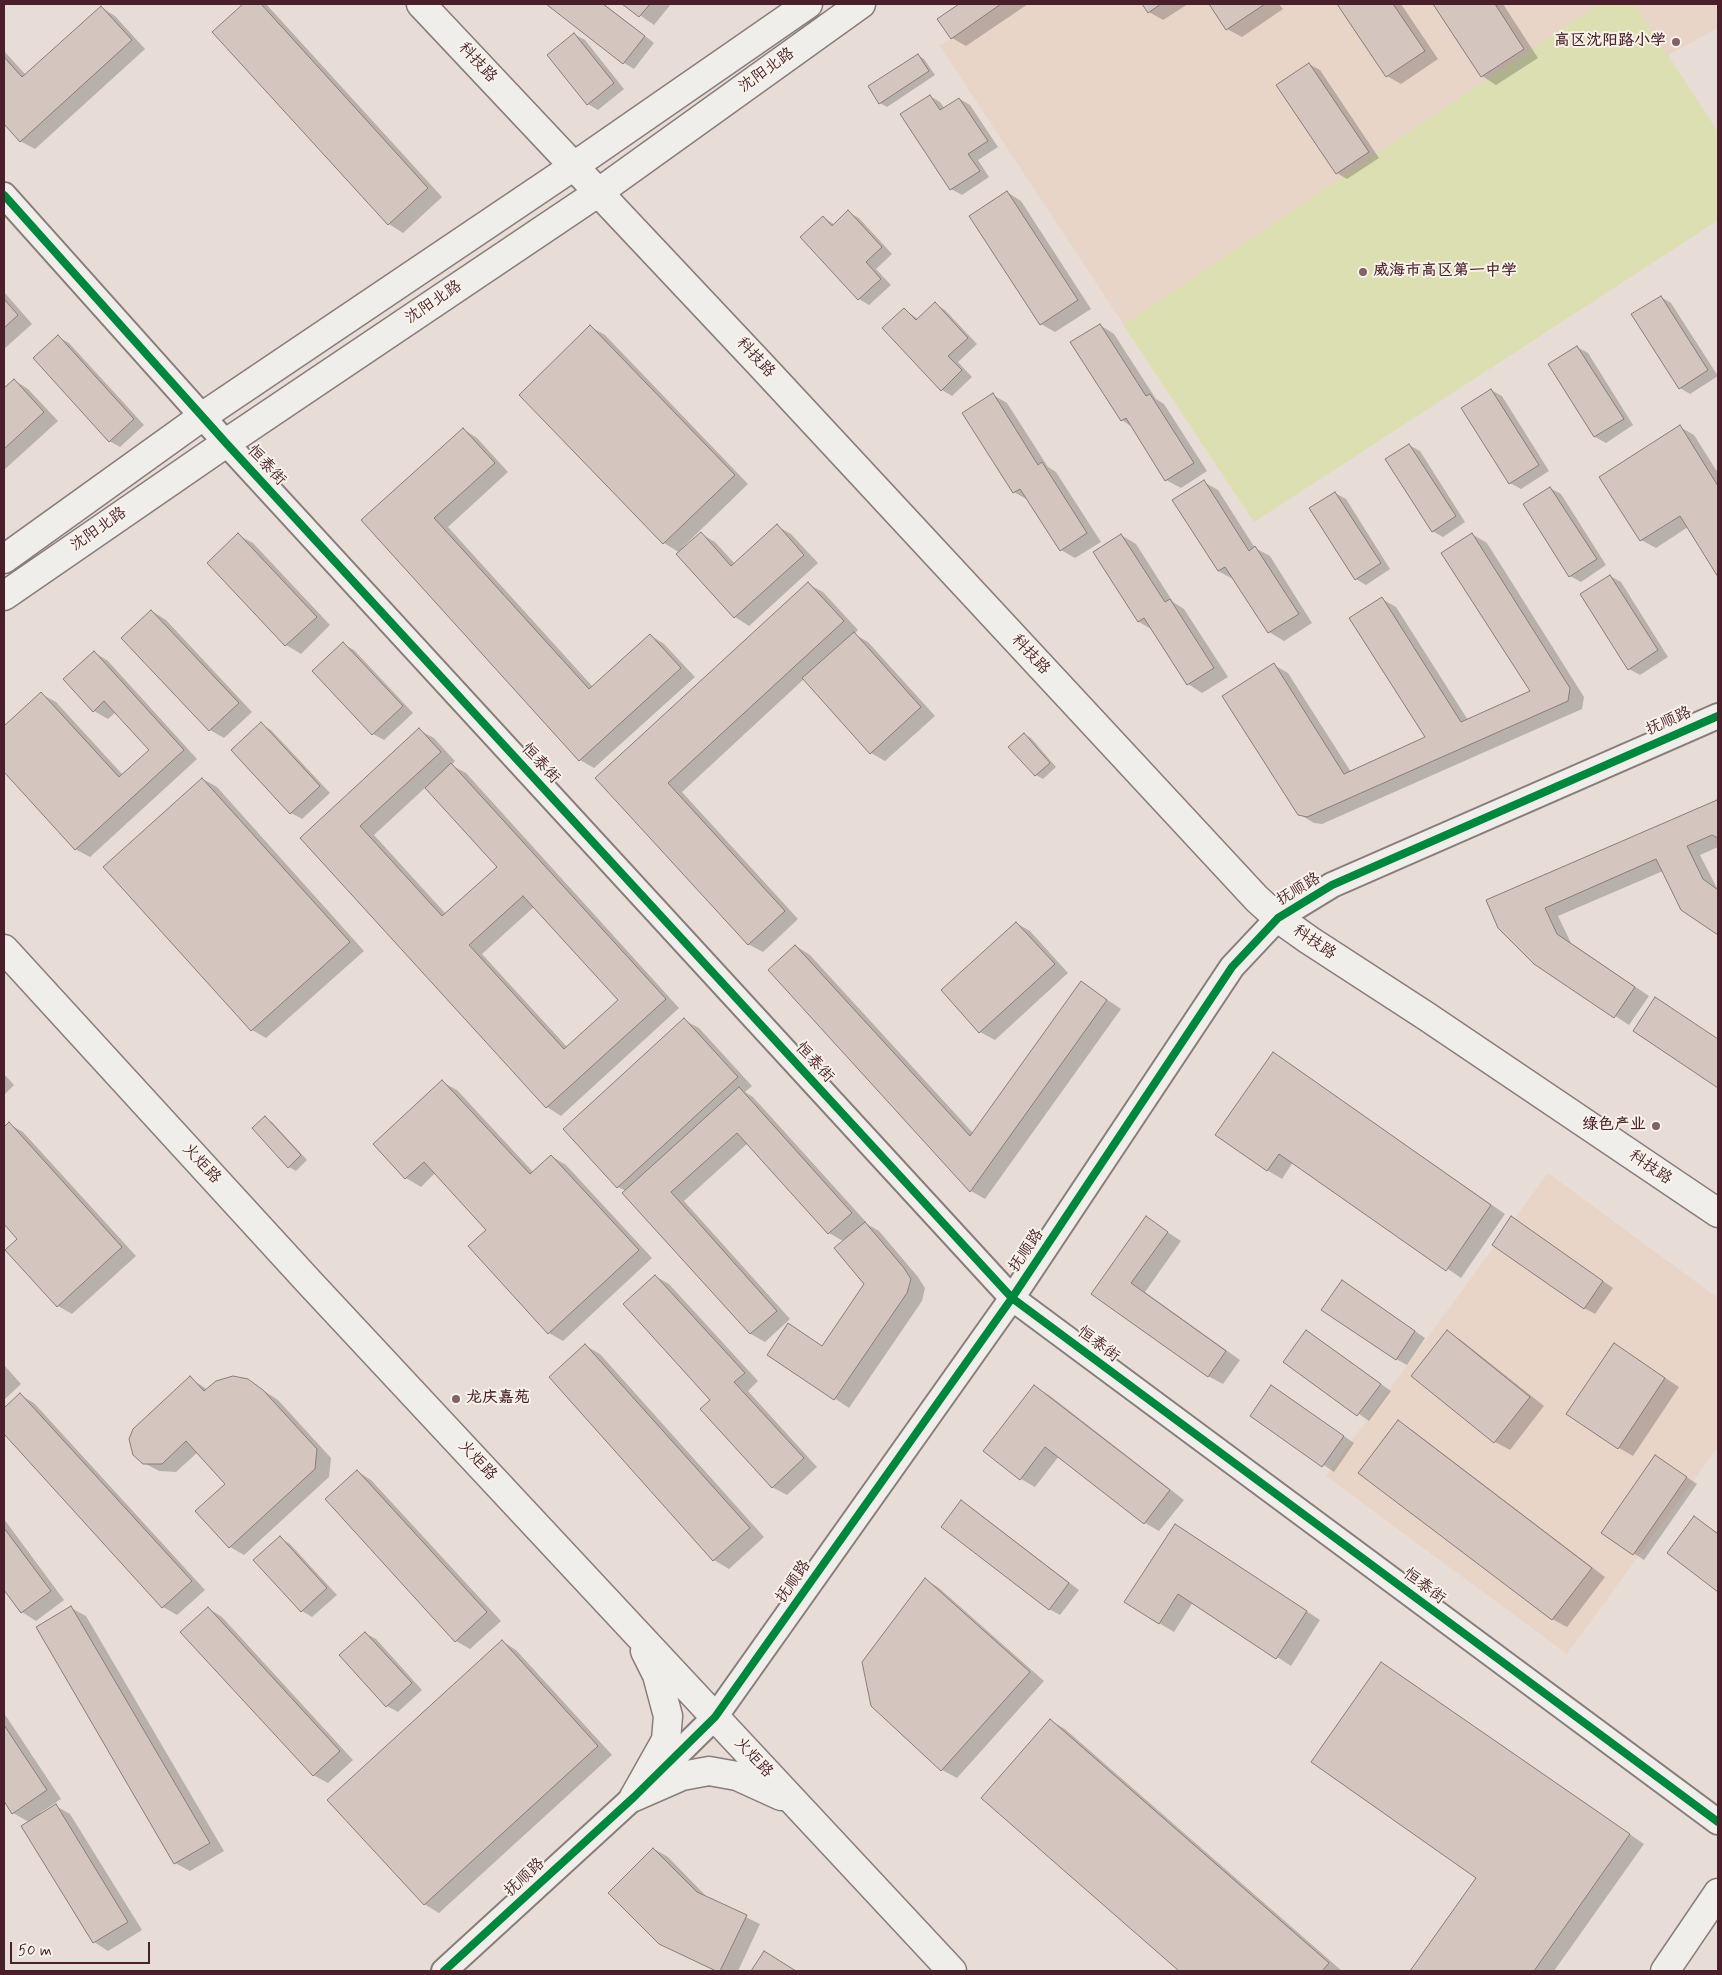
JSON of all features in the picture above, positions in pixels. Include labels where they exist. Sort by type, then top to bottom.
[{"type":"main road","name":"科技路","points":[[421,4],[1257,899],[1278,918],[1308,940],[1426,1016],[1718,1213]]},
{"type":"main road","name":"沈阳北路","points":[[4,559],[203,416],[574,166],[808,4]]},
{"type":"main road","name":"沈阳北路","points":[[4,596],[226,443],[598,192],[861,4]]},
{"type":"main road","name":"火炬路","points":[[4,950],[316,1289],[952,1971]]},
{"type":"main road","points":[[631,1627],[657,1675],[668,1716],[666,1740],[634,1797]]},
{"type":"main road","points":[[634,1797],[682,1776],[709,1772],[737,1776],[792,1801]]},
{"type":"main road","points":[[1665,1971],[1718,1893]]},
{"type":"street","name":"恒泰街","points":[[4,195],[226,443],[1012,1298],[1718,1822]]},
{"type":"street","name":"抚顺路","points":[[444,1971],[634,1797],[715,1717],[1012,1298],[1232,966],[1278,918],[1332,885],[1718,716]]},
{"type":"shaded area","name":"威海市高区第一中学","points":[[1001,4],[1718,4],[1718,28],[1668,55],[1718,132],[1718,220],[1254,522],[939,45],[951,39]]},
{"type":"shaded area","points":[[1548,1173],[1718,1298],[1718,1447],[1567,1654],[1326,1476]]},
{"type":"green space","points":[[1599,4],[1634,4],[1718,132],[1718,220],[1254,522],[1123,325]]},
{"type":"building","points":[[243,4],[261,4],[428,188],[388,225],[212,32]]},
{"type":"building","points":[[546,4],[603,4],[645,36],[623,64]]},
{"type":"building","points":[[622,4],[650,4],[639,17]]},
{"type":"building","points":[[959,4],[1001,4],[951,39],[937,19]]},
{"type":"building","points":[[1142,4],[1161,4],[1148,13]]},
{"type":"building","points":[[1209,4],[1265,4],[1226,30]]},
{"type":"building","points":[[1337,4],[1393,4],[1425,51],[1386,77]]},
{"type":"building","points":[[1433,4],[1495,4],[1524,49],[1481,77]]},
{"type":"building","points":[[101,6],[132,40],[20,142],[4,124],[4,57],[22,77]]},
{"type":"building","points":[[574,33],[614,83],[587,105],[547,55]]},
{"type":"building","points":[[918,54],[929,71],[879,104],[868,86]]},
{"type":"building","points":[[1309,63],[1369,152],[1336,174],[1276,85]]},
{"type":"building","points":[[930,95],[940,110],[959,98],[988,141],[968,154],[980,171],[950,190],[900,114]]},
{"type":"building","points":[[1007,191],[1078,300],[1040,325],[969,216]]},
{"type":"building","points":[[848,210],[882,247],[866,262],[881,279],[858,300],[800,237],[823,216],[832,226]]},
{"type":"building","points":[[1661,296],[1708,370],[1679,389],[1631,314]]},
{"type":"building","points":[[4,299],[18,315],[4,328]]},
{"type":"building","points":[[935,302],[968,338],[948,356],[962,370],[941,391],[882,328],[904,308],[916,320]]},
{"type":"building","points":[[1100,324],[1146,396],[1150,394],[1194,463],[1165,481],[1126,418],[1121,421],[1070,342]]},
{"type":"building","points":[[590,325],[735,475],[663,544],[519,395]]},
{"type":"building","points":[[58,335],[134,419],[109,442],[33,358]]},
{"type":"building","points":[[1577,346],[1624,419],[1594,437],[1548,364]]},
{"type":"building","points":[[14,379],[44,412],[4,449],[4,388]]},
{"type":"building","points":[[1491,389],[1539,465],[1509,484],[1461,408]]},
{"type":"building","points":[[993,393],[1038,465],[1042,462],[1087,533],[1060,551],[1020,489],[1013,493],[962,413]]},
{"type":"building","points":[[1680,425],[1718,486],[1718,577],[1680,516],[1640,541],[1599,477]]},
{"type":"building","points":[[463,428],[495,463],[434,518],[589,689],[650,634],[681,668],[579,761],[361,520]]},
{"type":"building","points":[[1409,444],[1456,516],[1432,532],[1385,459]]},
{"type":"building","points":[[1204,480],[1249,551],[1255,546],[1299,614],[1268,633],[1225,567],[1218,571],[1172,500]]},
{"type":"building","points":[[1550,487],[1597,559],[1569,577],[1523,504]]},
{"type":"building","points":[[1335,492],[1381,563],[1355,580],[1309,508]]},
{"type":"building","points":[[777,524],[804,555],[734,618],[676,554],[701,532],[731,566]]},
{"type":"building","points":[[238,533],[317,617],[285,646],[207,563]]},
{"type":"building","points":[[1472,533],[1570,688],[1568,701],[1307,817],[1298,815],[1222,696],[1274,663],[1344,774],[1425,737],[1349,618],[1382,597],[1461,722],[1530,691],[1441,553]]},
{"type":"building","points":[[1121,534],[1165,602],[1170,599],[1214,668],[1187,685],[1144,618],[1138,622],[1093,552]]},
{"type":"building","points":[[1610,575],[1658,650],[1628,670],[1580,594]]},
{"type":"building","points":[[808,582],[844,621],[668,783],[785,911],[748,945],[595,778]]},
{"type":"building","points":[[151,610],[239,703],[209,731],[121,638]]},
{"type":"building","points":[[854,632],[921,707],[870,754],[802,678]]},
{"type":"building","points":[[343,642],[403,706],[372,735],[312,671]]},
{"type":"building","points":[[94,651],[184,750],[75,850],[4,772],[4,726],[41,692],[119,777],[149,750],[104,701],[93,712],[63,679]]},
{"type":"building","points":[[261,722],[320,786],[290,814],[231,750]]},
{"type":"building","points":[[419,728],[441,752],[360,826],[442,916],[497,867],[425,788],[451,763],[666,999],[546,1108],[300,838]],"holes":[[[523,896],[618,1000],[564,1049],[469,945]]]},
{"type":"building","points":[[1024,733],[1050,763],[1035,776],[1008,747]]},
{"type":"building","points":[[202,778],[350,942],[251,1031],[103,867]]},
{"type":"building","points":[[1717,800],[1718,838],[1712,835],[1687,846],[1703,879],[1718,890],[1718,935],[1681,910],[1656,859],[1545,908],[1557,934],[1635,987],[1614,1018],[1534,964],[1498,928],[1486,900]]},
{"type":"building","points":[[1016,922],[1055,964],[979,1033],[941,990]]},
{"type":"building","points":[[795,945],[970,1136],[1081,981],[1107,1000],[970,1192],[768,970]]},
{"type":"building","points":[[1655,997],[1718,1039],[1718,1088],[1633,1031]]},
{"type":"building","points":[[684,1018],[738,1077],[617,1188],[563,1129]]},
{"type":"building","points":[[1273,1052],[1491,1205],[1446,1271],[1279,1154],[1267,1171],[1215,1135]]},
{"type":"building","points":[[442,1080],[530,1174],[551,1155],[639,1250],[548,1334],[468,1246],[486,1230],[424,1162],[405,1179],[373,1144]]},
{"type":"building","points":[[739,1087],[852,1213],[828,1234],[737,1133],[671,1192],[777,1311],[750,1334],[622,1193]]},
{"type":"building","points":[[265,1116],[301,1155],[288,1168],[252,1128]]},
{"type":"building","points":[[9,1122],[122,1247],[57,1307],[5,1250],[17,1239],[4,1224],[4,1127]]},
{"type":"building","points":[[1146,1216],[1168,1232],[1131,1283],[1226,1351],[1208,1377],[1091,1294]]},
{"type":"building","points":[[1511,1216],[1603,1281],[1584,1309],[1492,1245]]},
{"type":"building","points":[[865,1222],[911,1279],[907,1293],[834,1400],[767,1355],[788,1323],[822,1346],[864,1284],[834,1248]]},
{"type":"building","points":[[655,1275],[745,1373],[734,1382],[804,1458],[772,1488],[700,1409],[710,1400],[623,1304]]},
{"type":"building","points":[[1342,1280],[1415,1331],[1396,1360],[1321,1310]]},
{"type":"building","points":[[1306,1330],[1381,1384],[1357,1416],[1283,1362]]},
{"type":"building","points":[[1447,1330],[1530,1397],[1494,1443],[1411,1376]]},
{"type":"building","points":[[1614,1343],[1665,1378],[1618,1449],[1566,1414]]},
{"type":"building","points":[[585,1344],[750,1528],[713,1561],[549,1377]]},
{"type":"building","points":[[190,1376],[204,1391],[216,1381],[233,1376],[248,1379],[263,1390],[317,1449],[315,1469],[229,1548],[195,1511],[225,1484],[186,1441],[162,1464],[143,1464],[133,1455],[129,1439],[133,1429]]},
{"type":"building","points":[[1034,1385],[1170,1490],[1144,1524],[1045,1447],[1020,1480],[983,1451]]},
{"type":"building","points":[[1271,1385],[1344,1436],[1322,1467],[1250,1416]]},
{"type":"building","points":[[20,1393],[192,1581],[162,1608],[4,1434],[4,1408]]},
{"type":"building","points":[[1398,1420],[1592,1568],[1552,1620],[1358,1473]]},
{"type":"building","points":[[1655,1455],[1687,1477],[1633,1555],[1601,1533]]},
{"type":"building","points":[[357,1470],[487,1612],[455,1642],[325,1499]]},
{"type":"building","points":[[961,1500],[1069,1583],[1049,1610],[941,1527]]},
{"type":"building","points":[[1694,1516],[1718,1534],[1718,1592],[1667,1553]]},
{"type":"building","points":[[1175,1524],[1307,1611],[1276,1659],[1178,1594],[1159,1624],[1124,1602]]},
{"type":"building","points":[[4,1528],[51,1591],[21,1613],[4,1590]]},
{"type":"building","points":[[280,1536],[327,1588],[301,1612],[253,1560]]},
{"type":"building","points":[[925,1578],[1030,1672],[941,1771],[871,1706],[862,1662]]},
{"type":"building","points":[[71,1606],[210,1843],[174,1864],[36,1627]]},
{"type":"building","points":[[208,1607],[340,1751],[313,1776],[180,1632]]},
{"type":"building","points":[[365,1632],[412,1683],[386,1707],[339,1655]]},
{"type":"building","points":[[502,1640],[598,1746],[424,1905],[327,1800]]},
{"type":"building","points":[[1381,1662],[1630,1834],[1534,1971],[1410,1971],[1476,1878],[1311,1762]]},
{"type":"building","points":[[1050,1719],[1329,1963],[1322,1971],[1179,1971],[981,1798]]},
{"type":"building","points":[[4,1725],[47,1790],[12,1814],[4,1801]]},
{"type":"building","points":[[56,1804],[128,1922],[93,1943],[21,1826]]},
{"type":"building","points":[[653,1848],[697,1892],[747,1915],[720,1971],[716,1971],[659,1944],[608,1893]]},
{"type":"building","points":[[764,1951],[796,1971],[751,1971]]},
{"type":"cycle path","points":[[4,195],[226,443],[1012,1298],[1718,1822]]},
{"type":"cycle path","points":[[444,1971],[634,1797],[715,1717],[1012,1298],[1232,967],[1278,918],[1332,885],[1718,716]]},
{"type":"place","name":"高区沈阳路小学","points":[[1676,42]]},
{"type":"place","name":"威海市高区第一中学","points":[[1363,272]]},
{"type":"place","name":"绿色产业","points":[[1656,1126]]},
{"type":"place","name":"龙庆嘉苑","points":[[456,1399]]}]
